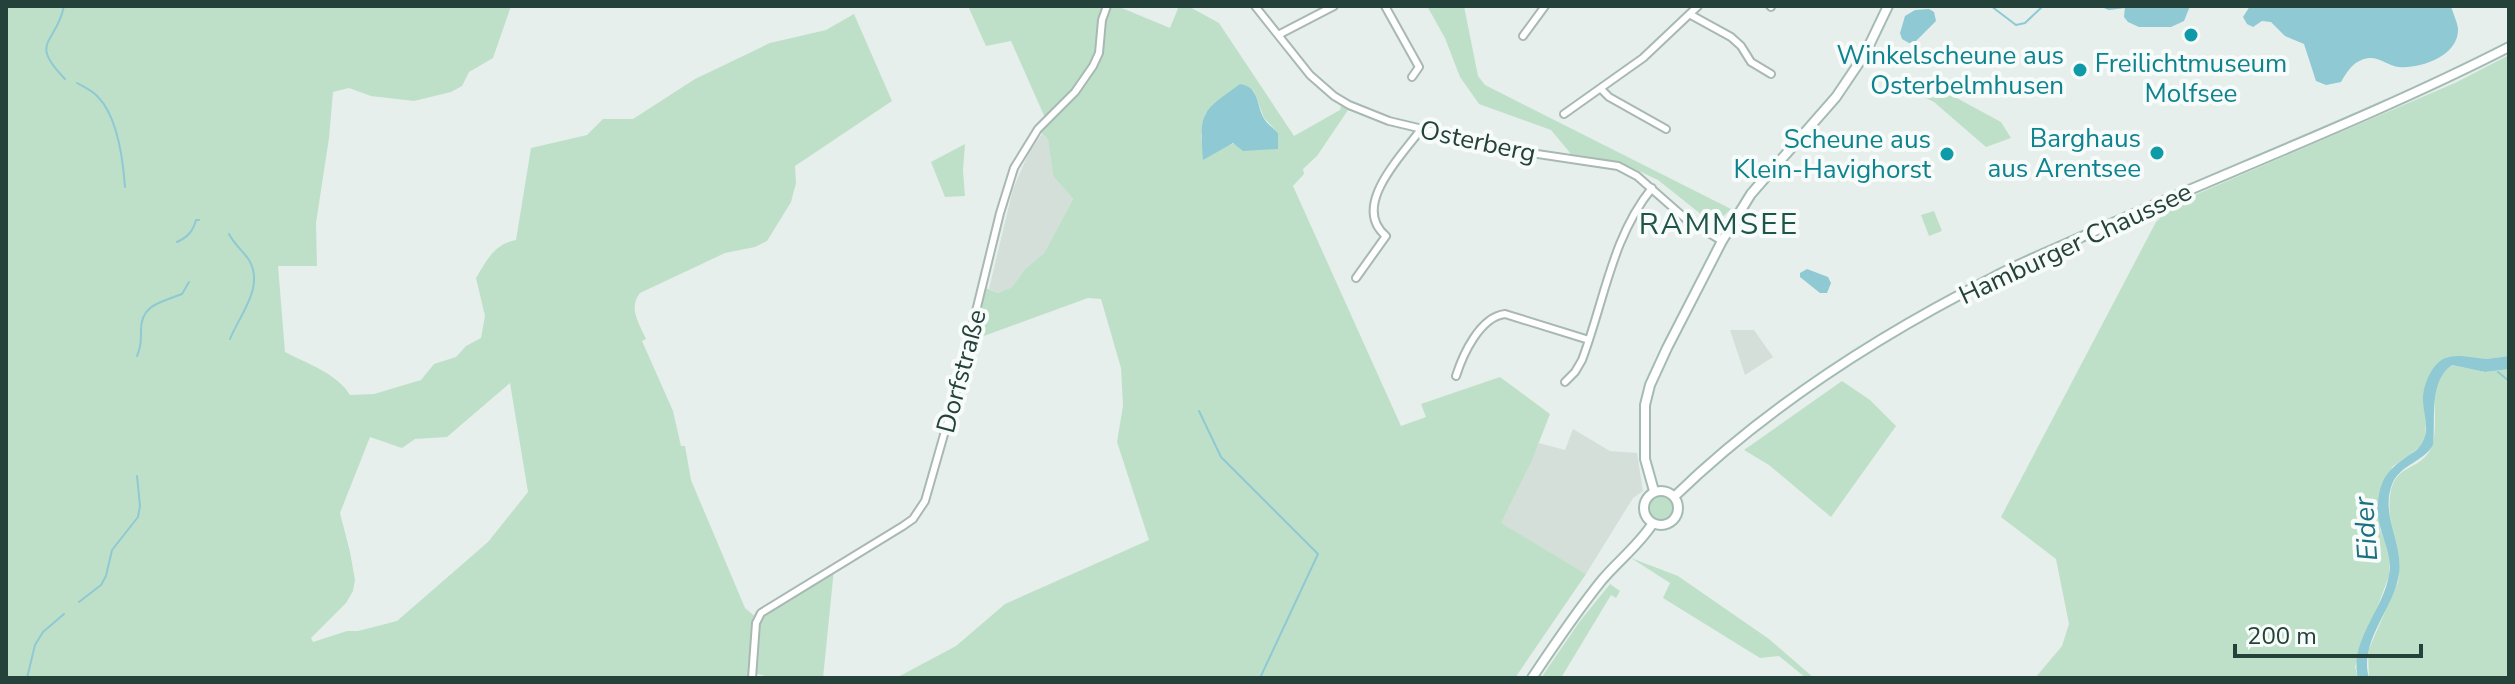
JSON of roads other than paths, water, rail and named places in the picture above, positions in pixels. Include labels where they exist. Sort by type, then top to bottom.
[{"type":"main road","points":[[1654,491],[1645,459],[1647,394],[1662,358],[1722,241],[1751,194],[1843,87],[1888,6]]},
{"type":"main road","name":"Hamburger Chaussee","points":[[1675,496],[1736,442],[1831,370],[1994,277],[2454,75],[2509,47]]},
{"type":"main road","points":[[1665,490],[1675,496],[1679,507],[1675,519],[1665,525],[1653,523],[1646,516],[1644,507],[1654,491],[1665,490]]},
{"type":"main road","points":[[1532,678],[1588,597],[1639,543],[1653,523]]},
{"type":"street","name":"Dorfstraße","points":[[752,678],[756,623],[761,613],[903,526],[921,508],[957,389],[1014,168],[1038,129],[1075,92],[1093,66],[1099,53],[1102,20],[1107,6]]},
{"type":"street","name":"Osterberg","points":[[1255,6],[1310,75],[1334,96],[1368,114],[1522,153],[1618,166],[1637,176],[1687,220],[1722,241]]},
{"type":"street","points":[[1280,34],[1333,6]]},
{"type":"street","points":[[1385,6],[1419,67],[1412,77]]},
{"type":"street","points":[[1523,36],[1545,6]]},
{"type":"street","points":[[1564,114],[1643,58],[1698,6]]},
{"type":"street","points":[[1691,15],[1731,37],[1751,62],[1771,74]]},
{"type":"street","points":[[1601,89],[1609,97],[1666,129]]},
{"type":"street","points":[[1356,278],[1386,236],[1373,222],[1377,190],[1421,129]]},
{"type":"street","points":[[1565,382],[1575,372],[1589,340],[1616,253],[1634,215],[1652,188]]},
{"type":"street","points":[[1456,376],[1462,358],[1487,322],[1499,315],[1552,327],[1589,340]]},
{"type":"water","points":[[2125,6],[2190,6],[2184,21],[2171,27],[2139,27],[2124,17]]},
{"type":"water","points":[[2250,6],[2451,6],[2458,30],[2452,47],[2427,63],[2399,67],[2376,59],[2364,59],[2352,66],[2341,82],[2326,85],[2316,81],[2304,44],[2285,36],[2271,22],[2262,21],[2253,27],[2247,24],[2243,17]]},
{"type":"water","points":[[1929,9],[1934,12],[1936,21],[1915,42],[1902,39],[1900,33],[1905,16],[1915,10]]},
{"type":"water","points":[[1240,84],[1251,88],[1264,119],[1278,133],[1278,149],[1243,151],[1233,143],[1203,160],[1202,131],[1206,114]]},
{"type":"water","points":[[1807,269],[1828,277],[1831,283],[1827,293],[1820,293],[1800,277],[1800,273]]},
{"type":"water","points":[[2461,356],[2486,359],[2509,356],[2509,369],[2485,372],[2452,365],[2439,381],[2433,445],[2397,476],[2389,494],[2399,573],[2368,651],[2369,678],[2358,678],[2358,651],[2389,575],[2389,557],[2378,513],[2381,487],[2390,470],[2421,445],[2426,428],[2423,396],[2433,369],[2443,359]]},
{"type":"waterway","points":[[64,6],[46,49],[54,67],[65,79]]},
{"type":"waterway","points":[[1991,6],[2016,25],[2025,23],[2043,6]]},
{"type":"waterway","points":[[2102,6],[2109,9],[2125,7]]},
{"type":"waterway","points":[[77,83],[96,95],[110,116],[121,152],[125,187]]},
{"type":"waterway","points":[[177,242],[187,236],[199,220]]},
{"type":"waterway","points":[[229,234],[249,260],[254,280],[249,301],[230,339]]},
{"type":"waterway","points":[[137,356],[142,321],[149,309],[182,294],[189,282]]},
{"type":"waterway","points":[[2498,372],[2509,381]]},
{"type":"waterway","points":[[1199,411],[1221,457],[1318,554],[1260,678]]},
{"type":"waterway","points":[[79,602],[101,585],[112,550],[138,517],[137,476]]},
{"type":"waterway","points":[[27,678],[35,645],[43,632],[64,614]]},
{"type":"place","name":"Freilichtmuseum Molfsee","points":[[2191,35]]},
{"type":"place","name":"Winkelscheune aus Osterbelmhusen","points":[[2080,70]]},
{"type":"place","name":"Barghaus aus Arentsee","points":[[2157,153]]},
{"type":"place","name":"Scheune aus Klein-Havighorst","points":[[1947,154]]},
{"type":"district","name":"RAMMSEE","points":[[1719,224]]},
{"type":"water label","name":"Eider","points":[[2365,529]]}]
